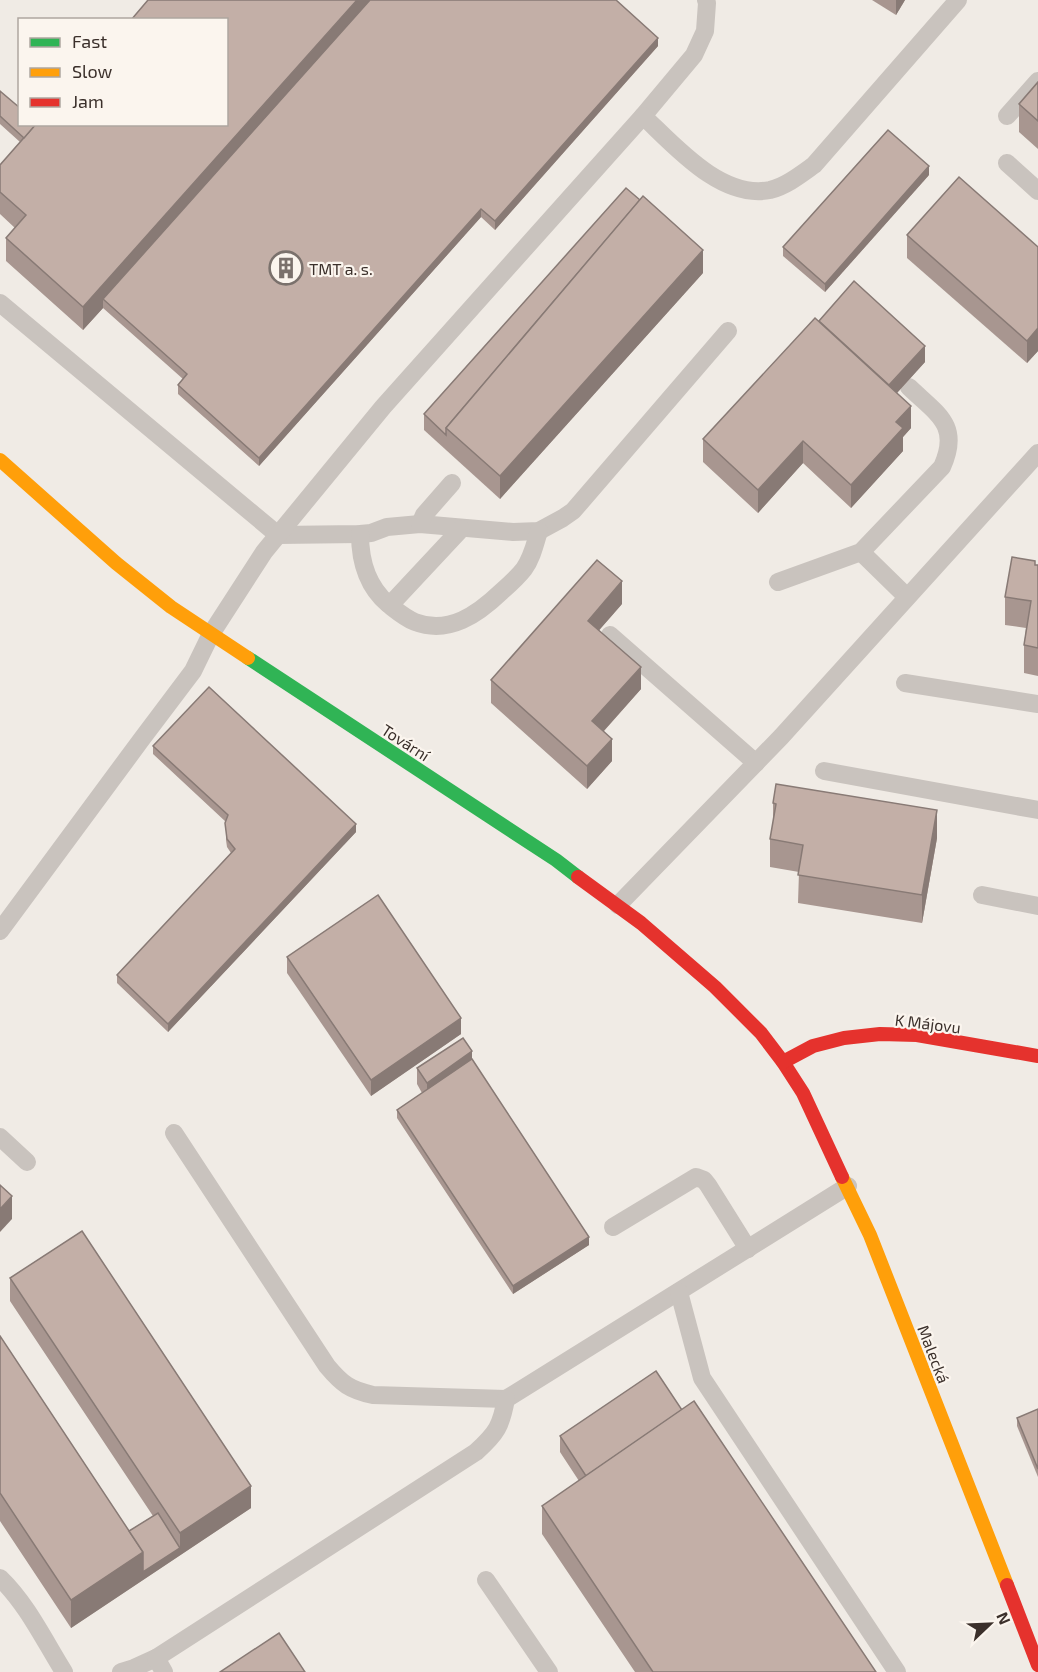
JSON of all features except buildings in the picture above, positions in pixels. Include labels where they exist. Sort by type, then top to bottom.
[{"type":"street","name":"Tovární","points":[[0,460],[116,563],[171,607],[556,860],[618,905],[730,1001],[783,1062]]},
{"type":"street","name":"K Májovu","points":[[783,1062],[813,1046],[844,1038],[880,1034],[917,1035],[1038,1056]]},
{"type":"street","name":"Malecká","points":[[783,1062],[803,1093],[870,1235],[1038,1665]]},
{"type":"lane","points":[[0,931],[193,671],[211,634],[264,552],[383,407],[643,116],[694,55],[705,32],[706,0]]},
{"type":"lane","points":[[643,116],[692,161],[710,174],[728,184],[752,191],[770,190],[794,180],[814,165],[958,0]]},
{"type":"lane","points":[[1007,116],[1038,81]]},
{"type":"lane","points":[[1007,164],[1038,191]]},
{"type":"lane","points":[[0,303],[278,536],[360,534],[420,524],[461,529],[539,531],[573,511],[728,331]]},
{"type":"lane","points":[[778,582],[861,552],[942,467],[950,440],[948,431],[941,417],[909,387]]},
{"type":"lane","points":[[618,905],[756,763],[1038,453]]},
{"type":"lane","points":[[420,524],[424,515],[452,483]]},
{"type":"lane","points":[[390,605],[461,529]]},
{"type":"lane","points":[[360,534],[362,561],[379,596],[404,616],[416,623],[430,626],[456,623],[484,608],[524,568],[539,531]]},
{"type":"lane","points":[[861,552],[908,597]]},
{"type":"lane","points":[[610,635],[756,763]]},
{"type":"lane","points":[[905,682],[1038,704]]},
{"type":"lane","points":[[824,771],[1038,810]]},
{"type":"lane","points":[[982,895],[1038,906]]},
{"type":"lane","points":[[174,1133],[327,1365],[346,1386],[374,1395],[506,1399],[848,1186]]},
{"type":"lane","points":[[0,1137],[27,1162]]},
{"type":"lane","points":[[613,1227],[696,1177],[704,1180],[708,1185],[748,1249]]},
{"type":"lane","points":[[679,1292],[702,1378],[897,1672]]},
{"type":"lane","points":[[122,1672],[160,1665],[476,1452],[496,1432],[506,1399]]},
{"type":"lane","points":[[0,1578],[24,1606],[64,1672]]},
{"type":"lane","points":[[486,1580],[549,1672]]},
{"type":"traffic: fast","points":[[248,658],[556,860],[578,877]]},
{"type":"traffic: slow","points":[[0,460],[116,563],[171,607],[248,658]]},
{"type":"traffic: slow","points":[[842,1177],[870,1235],[1007,1585]]},
{"type":"traffic: jam","points":[[578,877],[641,923],[715,987],[761,1033],[803,1093],[842,1177]]},
{"type":"traffic: jam","points":[[783,1062],[813,1046],[844,1038],[880,1034],[917,1035],[1038,1056]]},
{"type":"traffic: jam","points":[[1007,1585],[1038,1665]]},
{"type":"place","name":"TMT a. s.","points":[[286,268]]}]
